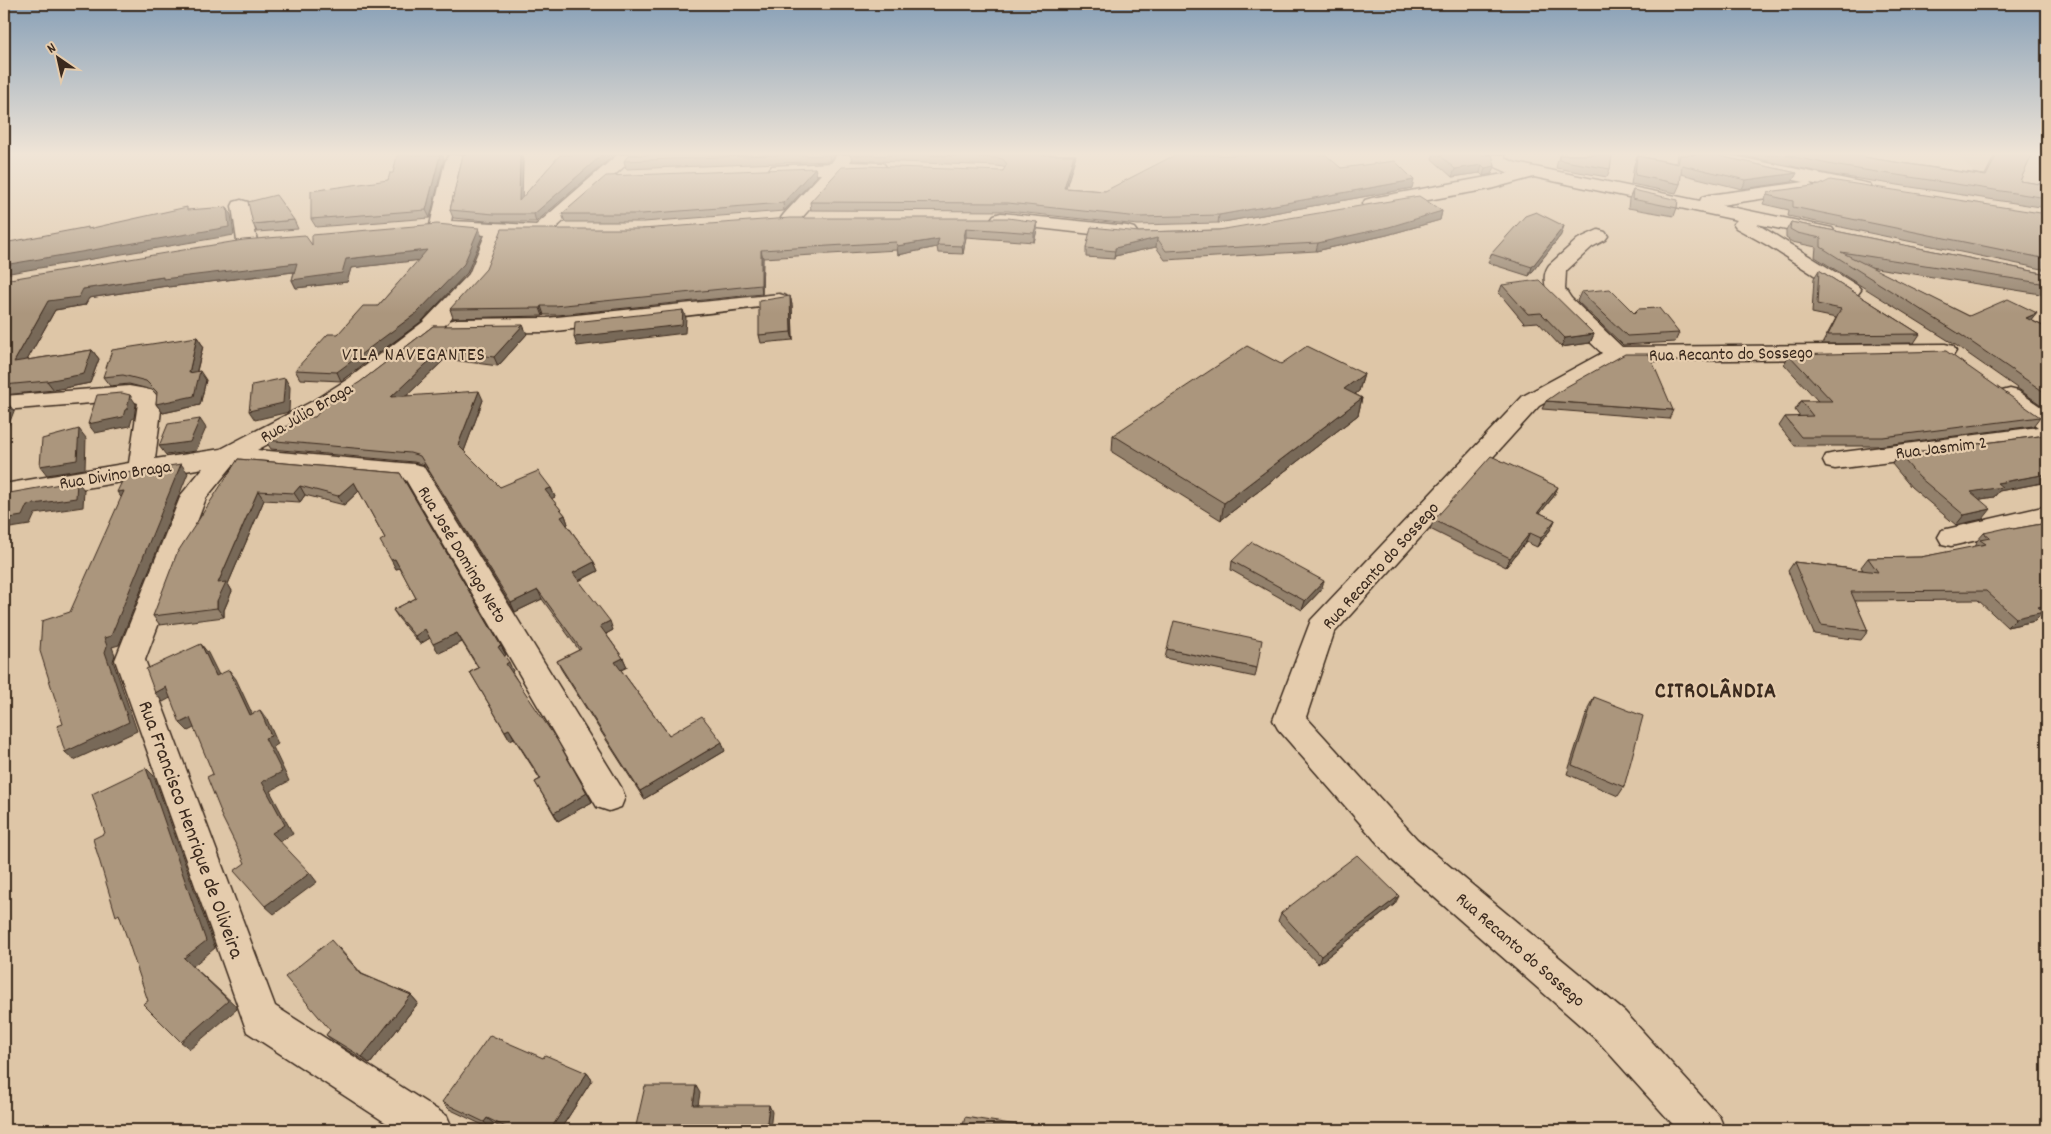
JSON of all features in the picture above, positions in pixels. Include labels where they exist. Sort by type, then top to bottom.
[{"type":"street","points":[[241,208],[247,241]]},
{"type":"street","points":[[437,208],[431,226],[497,230],[569,231]]},
{"type":"street","points":[[541,231],[568,208]]},
{"type":"street","points":[[791,218],[800,208]]},
{"type":"street","points":[[1701,208],[1743,223],[1871,303]]},
{"type":"street","points":[[1709,208],[1845,236]]},
{"type":"street","points":[[772,219],[821,218]]},
{"type":"street","points":[[978,219],[1008,219],[1148,233]]},
{"type":"street","name":"Rua Júlio Braga","points":[[227,456],[321,406],[356,384],[431,327],[478,276],[497,230]]},
{"type":"street","points":[[1598,236],[1585,243],[1556,269],[1555,289],[1563,302],[1616,354]]},
{"type":"street","points":[[431,327],[547,325],[779,300]]},
{"type":"street","name":"Rua Recanto do Sossego","points":[[1705,1130],[1611,1026],[1405,850],[1289,720],[1321,628],[1531,401],[1616,354],[1953,356],[1912,330]]},
{"type":"street","points":[[1992,384],[2047,422]]},
{"type":"street","points":[[4,403],[129,393],[144,395],[150,402],[141,468]]},
{"type":"street","name":"Rua Jasmim 2","points":[[1835,461],[2047,434]]},
{"type":"street","name":"Rua Divino Braga","points":[[4,493],[141,468],[227,456]]},
{"type":"street","name":"Rua José Domingo Neto","points":[[227,456],[414,472],[609,798]]},
{"type":"street","name":"Rua Francisco Henrique de Oliveira","points":[[227,456],[194,495],[130,660],[261,1019],[433,1130]]},
{"type":"street","points":[[1951,537],[2047,514]]},
{"type":"building","points":[[183,208],[187,208],[187,210],[227,208],[229,227],[4,265],[4,243],[88,227],[88,229]]},
{"type":"building","points":[[249,208],[285,208],[294,220],[253,224]]},
{"type":"building","points":[[311,208],[427,208],[426,210],[311,219]]},
{"type":"building","points":[[450,208],[541,208],[534,214],[494,214],[450,210]]},
{"type":"building","points":[[569,208],[720,208],[642,214],[562,214]]},
{"type":"building","points":[[1054,208],[1258,208],[1219,215],[1139,217]]},
{"type":"building","points":[[1349,208],[1437,208],[1442,211],[1389,227],[1318,243],[1166,251],[1157,238],[1115,248],[1115,251],[1086,248],[1091,227],[1139,232],[1219,230]]},
{"type":"building","points":[[1797,208],[2008,208],[2047,214],[2047,259]]},
{"type":"building","points":[[1536,212],[1564,226],[1532,267],[1491,254],[1525,216]]},
{"type":"building","points":[[790,218],[1008,218],[1037,222],[1034,233],[966,228],[962,246],[937,245],[939,239],[897,246],[896,242],[761,250],[761,285],[541,306],[540,308],[450,309],[486,269],[502,229],[642,229]]},
{"type":"building","points":[[1791,222],[2047,274],[2047,284],[1841,252],[1969,316],[2008,299],[2037,313],[2026,318],[2047,328],[2047,394],[1961,335],[1821,247],[1821,238],[1797,233],[1790,229]]},
{"type":"building","points":[[437,224],[479,228],[464,264],[418,312],[337,372],[295,370],[328,334],[338,334],[363,306],[378,306],[427,250],[346,259],[342,273],[292,280],[297,263],[163,279],[163,277],[83,289],[79,297],[48,301],[14,362],[92,350],[84,374],[47,381],[4,385],[4,280],[243,240],[305,235],[312,245],[312,235]]},
{"type":"building","points":[[1819,270],[1920,334],[1828,335],[1841,309],[1817,304]]},
{"type":"building","points":[[1539,280],[1594,334],[1565,338],[1541,313],[1528,314],[1502,285]]},
{"type":"building","points":[[1610,289],[1634,313],[1638,309],[1659,308],[1679,333],[1627,336],[1581,292]]},
{"type":"building","points":[[790,296],[791,332],[759,335],[759,301]]},
{"type":"building","points":[[683,310],[682,325],[574,337],[575,322]]},
{"type":"building","points":[[523,325],[494,357],[441,350],[391,397],[479,391],[458,445],[500,487],[538,471],[551,488],[545,490],[565,515],[561,517],[594,562],[573,573],[610,621],[600,626],[623,658],[615,662],[669,735],[702,716],[722,742],[640,791],[557,661],[581,649],[538,590],[511,603],[420,456],[410,453],[265,440],[301,417],[315,417],[328,402],[360,382],[433,326]]},
{"type":"building","points":[[197,337],[189,373],[200,371],[194,396],[156,404],[157,392],[146,381],[123,375],[103,377],[112,350]]},
{"type":"building","points":[[1247,346],[1281,364],[1307,346],[1364,374],[1344,389],[1362,398],[1224,503],[1113,435]]},
{"type":"building","points":[[1946,351],[2040,417],[1883,437],[1801,437],[1785,417],[1813,416],[1801,401],[1832,401],[1789,355]]},
{"type":"building","points":[[1625,354],[1649,354],[1673,410],[1546,401],[1566,387]]},
{"type":"building","points":[[285,378],[283,403],[249,411],[252,385]]},
{"type":"building","points":[[122,393],[130,395],[123,417],[88,424],[97,395]]},
{"type":"building","points":[[200,419],[190,442],[159,446],[168,424]]},
{"type":"building","points":[[79,429],[77,460],[40,466],[42,439]]},
{"type":"building","points":[[2047,435],[2047,474],[1997,483],[2002,487],[1971,492],[1991,509],[1964,515],[1919,477],[1899,454]]},
{"type":"building","points":[[1491,456],[1558,487],[1538,512],[1555,520],[1541,538],[1530,533],[1510,558],[1434,520]]},
{"type":"building","points":[[238,459],[400,473],[501,646],[498,647],[509,662],[506,664],[557,740],[587,793],[554,813],[535,782],[541,779],[509,729],[505,731],[470,672],[479,668],[457,633],[433,644],[425,629],[415,636],[393,610],[416,598],[395,559],[391,560],[380,541],[385,538],[354,482],[338,496],[300,486],[294,493],[258,491],[218,583],[226,582],[217,601],[217,608],[153,616],[177,553]]},
{"type":"building","points":[[181,464],[111,636],[104,638],[107,646],[105,652],[129,722],[65,752],[57,726],[63,724],[40,651],[42,621],[70,612],[124,491],[117,492],[126,473]]},
{"type":"building","points":[[77,481],[76,498],[27,505],[22,516],[4,519],[4,494]]},
{"type":"building","points":[[2047,523],[2047,605],[2038,607],[2044,612],[2016,618],[1986,591],[1851,592],[1868,631],[1821,625],[1794,562],[1878,572],[1868,558],[1921,557],[1986,544],[1980,540],[1990,538],[1984,533],[2011,527],[2013,529]]},
{"type":"building","points":[[1252,542],[1324,581],[1305,601],[1232,561]]},
{"type":"building","points":[[1174,621],[1262,640],[1257,668],[1167,649]]},
{"type":"building","points":[[201,644],[216,676],[229,670],[250,715],[260,710],[271,736],[265,738],[282,772],[262,782],[285,825],[272,833],[310,873],[265,906],[234,871],[245,863],[220,813],[207,777],[213,774],[190,718],[180,723],[166,687],[155,693],[146,669]]},
{"type":"building","points":[[1594,697],[1643,716],[1624,787],[1572,765]]},
{"type":"building","points":[[146,768],[206,941],[184,958],[228,1001],[181,1042],[143,1004],[148,1001],[119,914],[116,916],[93,839],[105,833],[92,794]]},
{"type":"building","points":[[1357,855],[1399,896],[1321,956],[1281,913]]},
{"type":"building","points":[[331,940],[361,974],[411,995],[362,1057],[326,1035],[330,1030],[285,977]]},
{"type":"building","points":[[490,1035],[543,1058],[545,1055],[587,1073],[550,1130],[512,1130],[487,1118],[484,1122],[442,1102]]},
{"type":"building","points":[[645,1086],[696,1086],[693,1105],[769,1105],[766,1130],[635,1130]]},
{"type":"building","points":[[965,1117],[1017,1125],[1016,1130],[962,1130]]},
{"type":"district","name":"VILA NAVEGANTES","points":[[414,353]]},
{"type":"district","name":"CITROLÂNDIA","points":[[1716,689]]}]
